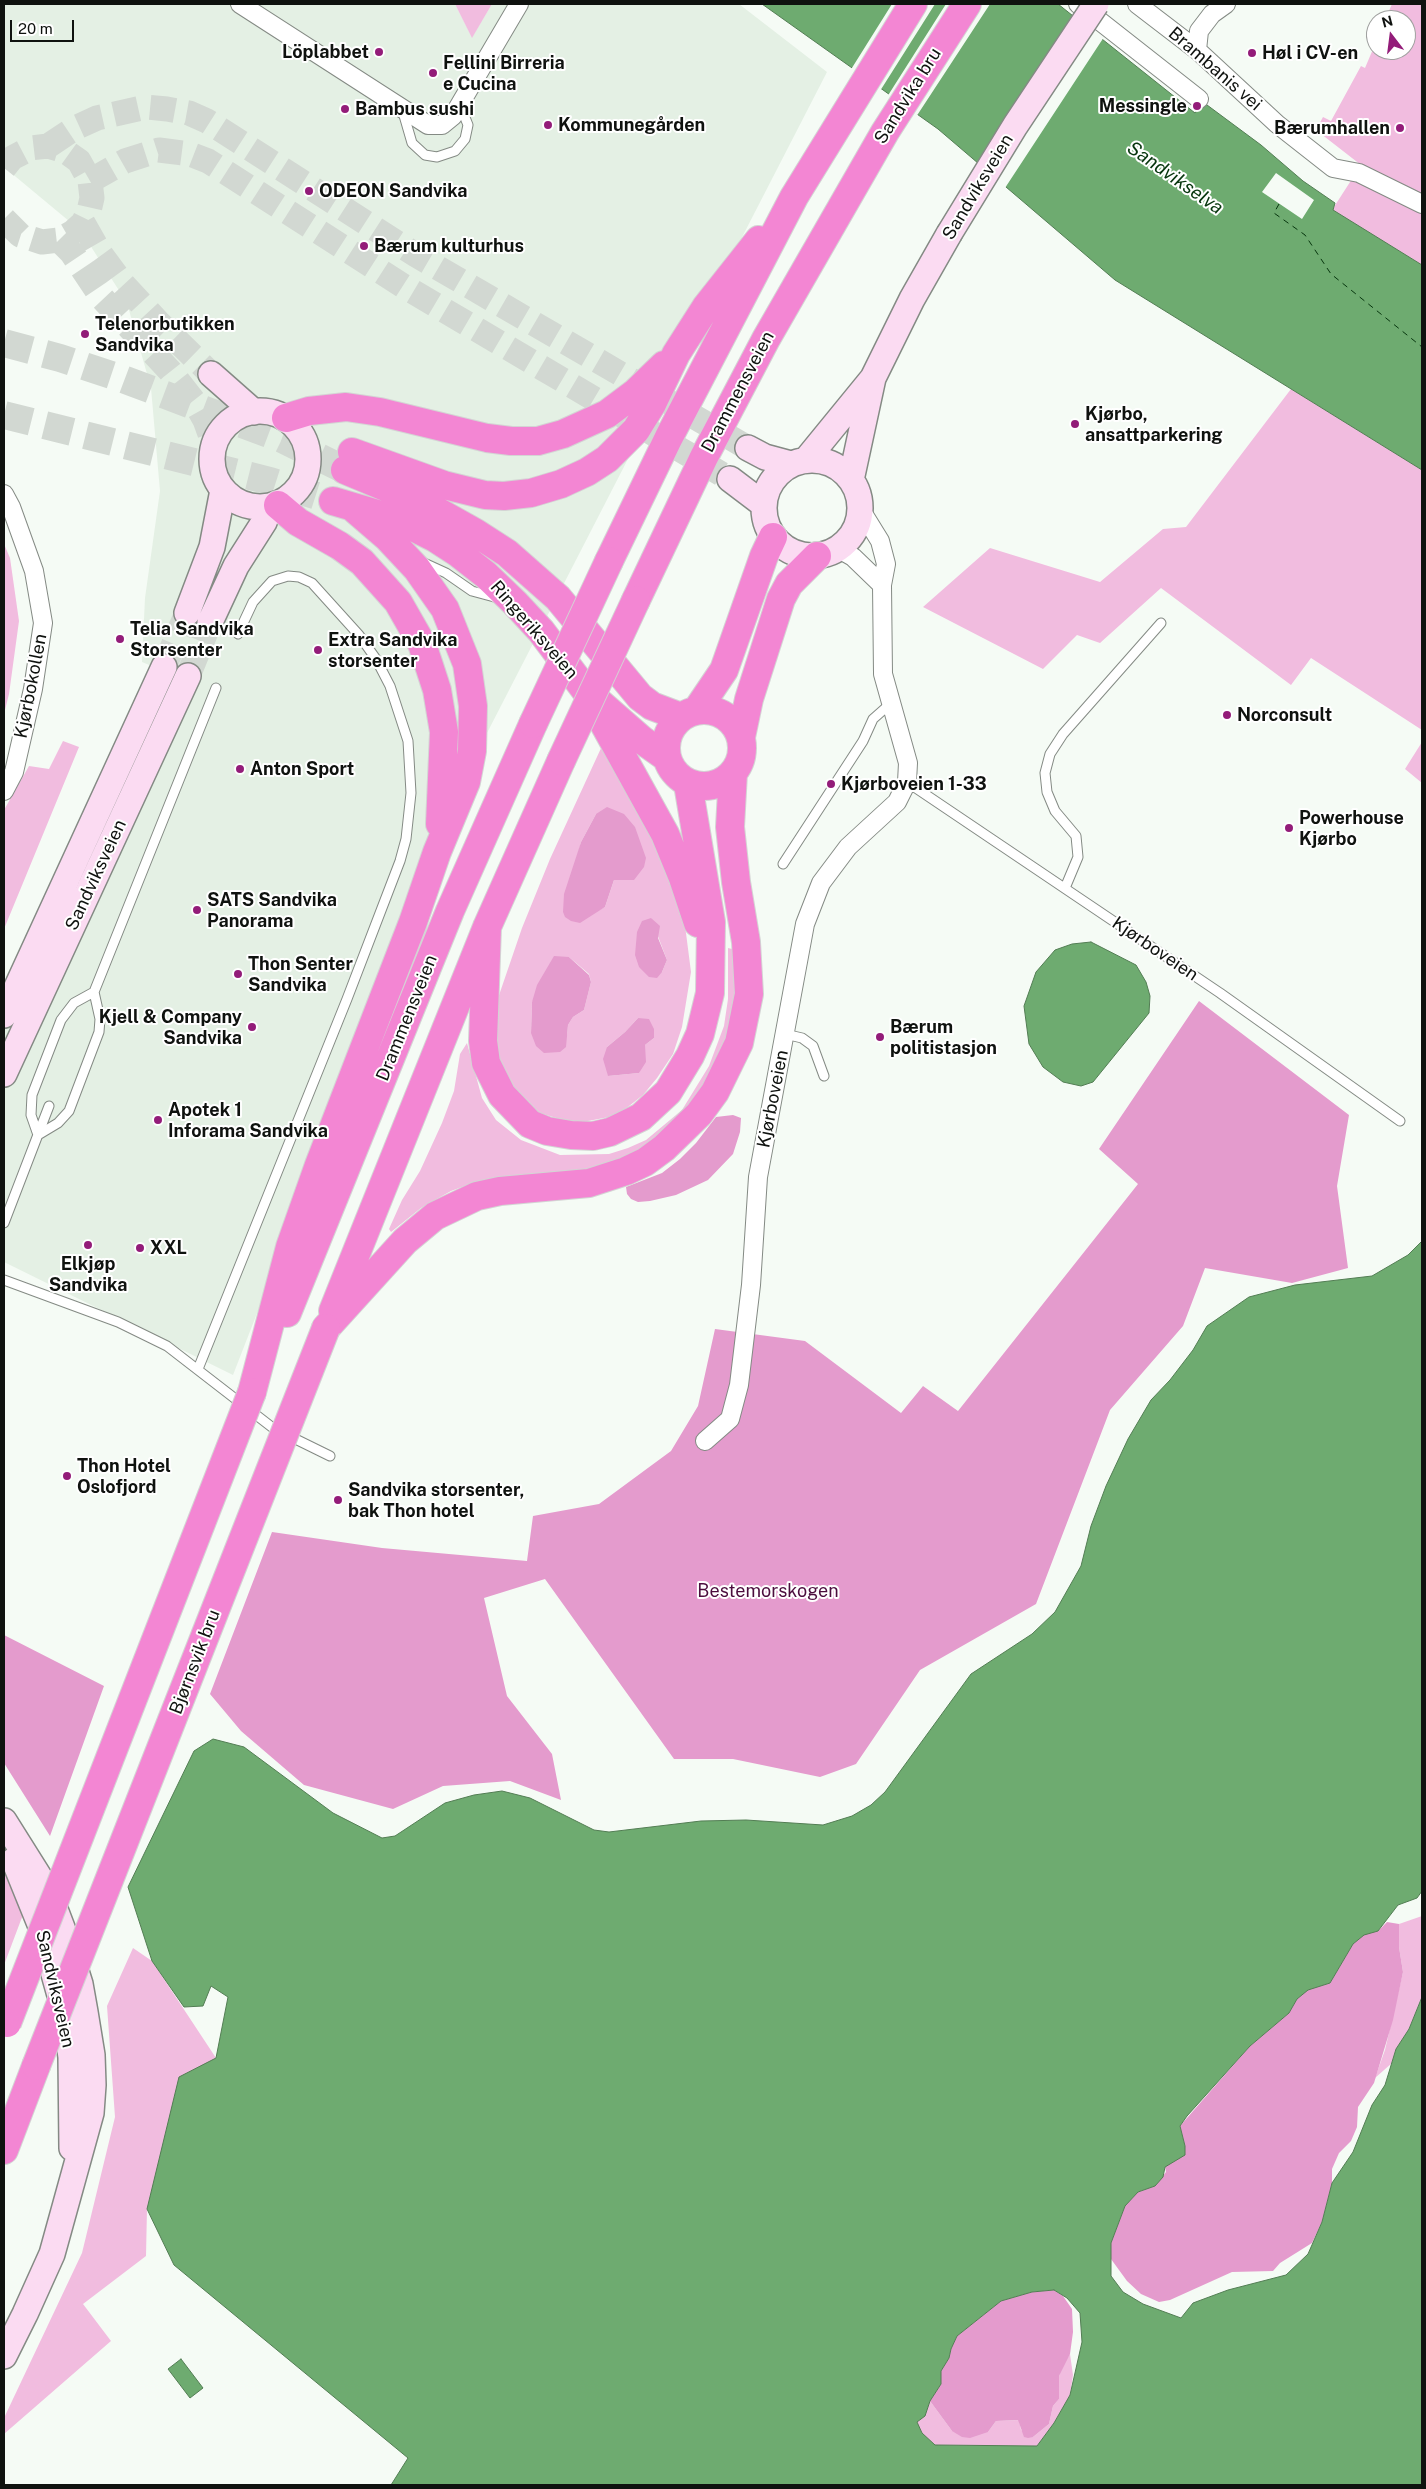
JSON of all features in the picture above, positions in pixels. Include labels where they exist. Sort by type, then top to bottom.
[{"type":"highway","points":[[286,418],[308,411],[346,407],[380,412],[487,438],[511,441],[538,441],[563,434],[607,414],[635,393],[676,354],[706,307],[794,197],[914,4]]},
{"type":"highway","name":"Sandvika bru","points":[[851,189],[967,4]]},
{"type":"highway","name":"Drammensveien","points":[[488,927],[561,761],[721,423],[851,189]]},
{"type":"highway","name":"Drammensveien","points":[[280,1312],[447,920],[533,724],[669,437],[794,197]]},
{"type":"highway","name":"Ringeriksveien","points":[[676,354],[652,404],[636,430],[607,459],[562,484],[531,493],[504,496],[485,495],[348,461],[476,533],[507,553],[558,598],[640,696],[658,709],[689,714]]},
{"type":"highway","name":"Ringeriksveien","points":[[404,554],[343,504],[401,521],[435,538],[486,575],[516,603],[586,691],[642,740],[666,757]]},
{"type":"highway","points":[[274,506],[298,522],[333,541],[362,562],[398,602],[422,644],[437,690],[444,732],[444,777],[437,852]]},
{"type":"highway","points":[[773,538],[764,556],[724,670],[689,714],[673,725],[668,735],[666,757],[671,768],[688,784],[713,786],[728,779],[740,762],[742,750],[741,737],[749,699],[781,599],[789,584],[827,552]]},
{"type":"highway","points":[[5,2027],[252,1392],[280,1312],[290,1247],[319,1165],[410,931],[437,852],[466,782],[472,752],[473,706],[467,664],[454,629],[431,588],[404,554]]},
{"type":"highway","points":[[586,691],[665,834],[683,878],[709,955]]},
{"type":"highway","points":[[689,714],[716,712],[724,716],[737,728],[741,737]]},
{"type":"highway","points":[[326,1328],[422,1225],[455,1205],[477,1196],[525,1187],[566,1186],[598,1181],[645,1162],[681,1133],[715,1092],[739,1043],[748,994],[746,942],[730,827],[733,773]]},
{"type":"highway","points":[[488,927],[482,1041],[486,1063],[492,1078],[508,1102],[530,1124],[547,1131],[571,1136],[593,1136],[626,1126],[654,1107],[668,1092],[690,1056],[702,1028],[710,994],[709,955],[711,922],[688,784]]},
{"type":"highway","name":"Bjørnsvik bru","points":[[4,2150],[326,1328],[488,927]]},
{"type":"main road","name":"Sandviksveien","points":[[851,480],[873,378],[912,299],[949,234],[1020,118],[1096,4]]},
{"type":"main road","points":[[211,374],[254,412]]},
{"type":"main road","name":"Sandviksveien","points":[[799,462],[826,437],[845,409],[873,378]]},
{"type":"main road","points":[[265,411],[286,418],[297,428],[305,441],[309,456],[307,471],[301,486],[291,497],[274,506],[257,508],[244,505],[233,499],[223,490],[213,469],[214,445],[220,432],[241,415],[254,412],[265,411]]},
{"type":"main road","points":[[748,448],[765,457],[799,462],[823,461],[838,468],[851,480],[858,496],[859,507],[854,530],[845,543],[827,552],[801,555],[786,548],[773,538],[765,522],[763,504],[768,488],[778,474],[799,462]]},
{"type":"main road","points":[[730,479],[763,504]]},
{"type":"main road","points":[[187,613],[212,547],[223,490]]},
{"type":"main road","points":[[210,622],[236,566],[274,506]]},
{"type":"main road","name":"Sandviksveien","points":[[4,1015],[164,667]]},
{"type":"main road","name":"Sandviksveien","points":[[4,1074],[188,676]]},
{"type":"main road","name":"Sandviksveien","points":[[4,1821],[48,1891],[70,1950],[83,2002],[92,2055],[93,2085],[91,2113],[46,2269],[4,2356]]},
{"type":"main road","name":"Sandviksveien","points":[[4,1834],[40,1924],[65,2012],[73,2088],[72,2181]]},
{"type":"street","points":[[240,4],[428,125],[442,125],[453,116],[519,4]]},
{"type":"street","points":[[1078,4],[1199,99]]},
{"type":"street","name":"Brambanis vei","points":[[1137,4],[1197,50],[1277,124],[1333,168],[1359,173],[1422,204]]},
{"type":"street","points":[[1197,50],[1199,31],[1212,14],[1226,4]]},
{"type":"street","name":"Kjørbokollen","points":[[4,494],[11,507],[34,571],[43,623],[33,689],[14,772],[4,791]]},
{"type":"street","points":[[859,507],[876,532],[884,553],[886,574],[882,584],[883,674],[908,763],[907,782]]},
{"type":"street","points":[[827,552],[854,557],[882,584]]},
{"type":"street","name":"Kjørboveien","points":[[705,1441],[730,1419],[738,1385],[751,1284],[758,1177],[805,924],[821,883],[848,848],[897,802],[907,782]]},
{"type":"lane","points":[[402,109],[412,143],[425,155],[436,157],[455,151],[465,139],[468,125],[460,105]]},
{"type":"lane","points":[[404,554],[446,573],[472,591],[516,603]]},
{"type":"lane","points":[[198,1369],[348,999],[400,861],[406,839],[411,794],[412,770],[408,741],[390,686],[376,659],[359,635],[312,583],[299,577],[288,576],[272,581],[253,602],[238,634]]},
{"type":"lane","points":[[1064,888],[1078,857],[1076,836],[1056,811],[1047,792],[1045,773],[1050,754],[1063,734],[1161,623]]},
{"type":"lane","points":[[38,1135],[58,1123],[69,1111],[99,1032],[100,1019],[94,992],[216,688]]},
{"type":"lane","points":[[783,864],[863,741],[874,718],[890,704]]},
{"type":"lane","name":"Kjørboveien","points":[[907,782],[1228,998],[1400,1121]]},
{"type":"lane","points":[[38,1135],[31,1114],[32,1095],[61,1020],[74,1003],[94,992]]},
{"type":"lane","points":[[785,1034],[802,1038],[813,1046],[824,1076]]},
{"type":"lane","points":[[4,1223],[49,1106]]},
{"type":"lane","points":[[4,1280],[139,1331],[175,1351],[272,1428],[313,1450],[330,1456]]},
{"type":"shaded area","points":[[4,4],[455,4],[472,37],[492,4],[739,4],[827,72],[469,768],[233,1375],[4,1262],[4,1022],[28,1044],[195,684],[142,662],[145,598],[160,491],[151,388],[127,303],[81,231],[4,167]]},
{"type":"shaded area","points":[[455,4],[492,4],[472,38]]},
{"type":"shaded area","points":[[1392,4],[1422,4],[1422,265],[1332,210],[1361,165],[1316,130],[1323,117],[1331,121],[1361,66],[1365,68],[1368,60],[1416,60],[1416,10],[1389,10]]},
{"type":"shaded area","points":[[1291,389],[1422,470],[1422,730],[1311,658],[1291,685],[1161,588],[1100,643],[1077,635],[1043,669],[923,607],[990,548],[1100,582],[1163,529],[1186,527]]},
{"type":"shaded area","points":[[4,544],[10,558],[19,621],[9,694],[4,714]]},
{"type":"shaded area","points":[[63,741],[79,747],[4,929],[4,810],[29,766],[49,769]]},
{"type":"shaded area","points":[[1422,742],[1422,783],[1405,769]]},
{"type":"shaded area","points":[[602,746],[637,804],[682,902],[691,972],[682,1027],[673,1054],[643,1095],[624,1110],[609,1117],[588,1121],[567,1121],[539,1113],[523,1102],[510,1085],[498,1056],[496,1004],[522,928],[550,859]],"holes":[[[596,814],[634,880],[614,880],[605,907],[599,910],[577,858],[581,842]],[[651,918],[667,960],[662,972]],[[569,957],[589,974],[591,982],[584,1010],[573,1017],[568,1025],[567,1035],[531,1033],[532,1002]],[[638,1018],[654,1038],[645,1045],[639,1073],[608,1076],[607,1047]]]},
{"type":"shaded area","points":[[728,948],[732,949],[733,953],[735,977],[734,1007],[729,1034],[704,1090],[666,1134],[620,1162],[575,1173],[494,1178],[473,1183],[451,1191],[421,1208],[391,1232],[389,1229],[402,1200],[420,1171],[442,1123],[454,1091],[460,1054],[467,1043],[482,1098],[496,1120],[521,1140],[560,1155],[609,1154],[628,1148],[646,1140],[682,1110],[709,1066],[724,1026],[728,999]]},
{"type":"shaded area","points":[[4,1859],[27,1904],[4,1965]]},
{"type":"shaded area","points":[[1422,1916],[1422,1997],[1409,2029],[1396,2049],[1392,2063],[1375,2078],[1385,2050],[1403,1972],[1399,1947],[1399,1924]]},
{"type":"shaded area","points":[[133,1948],[152,1961],[216,2058],[147,2209],[146,2256],[83,2304],[111,2341],[4,2434],[4,2418],[82,2253],[115,2117],[107,2006]]},
{"type":"shaded area","points":[[1070,2354],[1073,2375],[1070,2395],[1054,2423],[1037,2446],[934,2445],[922,2433],[917,2422],[925,2415],[930,2401],[952,2431],[988,2432],[996,2421],[1019,2420],[1021,2430],[1033,2437],[1049,2424],[1053,2406],[1059,2399],[1059,2376],[1062,2366]]},
{"type":"green space","points":[[607,807],[624,814],[635,827],[646,858],[644,867],[634,880],[614,880],[605,907],[580,923],[571,921],[565,917],[563,912],[564,894],[581,842],[596,814]]},
{"type":"green space","points":[[651,918],[660,926],[658,938],[667,960],[657,978],[649,977],[639,967],[635,955],[637,932],[642,921]]},
{"type":"green space","points":[[554,956],[569,957],[589,975],[591,982],[584,1010],[573,1017],[568,1025],[566,1047],[560,1052],[544,1053],[536,1046],[531,1033],[532,1002],[537,985]]},
{"type":"green space","name":"Bestemorskogen","points":[[1199,1001],[1349,1115],[1337,1186],[1348,1268],[1292,1283],[1205,1268],[1183,1326],[1110,1410],[1036,1604],[920,1670],[856,1764],[820,1777],[733,1759],[674,1759],[545,1579],[484,1598],[507,1696],[552,1754],[561,1800],[510,1781],[443,1786],[393,1809],[304,1785],[241,1731],[210,1694],[272,1532],[382,1548],[527,1561],[533,1516],[599,1504],[671,1451],[698,1406],[715,1329],[805,1341],[901,1413],[923,1386],[958,1411],[1138,1184],[1099,1149]]},
{"type":"green space","points":[[638,1018],[649,1019],[654,1029],[654,1038],[645,1045],[646,1062],[639,1073],[608,1076],[603,1059],[607,1047]]},
{"type":"green space","points":[[733,1115],[741,1118],[740,1132],[733,1154],[708,1180],[676,1195],[650,1201],[638,1202],[631,1199],[627,1194],[626,1187],[662,1173],[680,1159],[696,1143],[716,1117]]},
{"type":"green space","points":[[4,1635],[104,1686],[50,1836],[4,1763]]},
{"type":"green space","points":[[1387,1922],[1399,1924],[1399,1947],[1403,1972],[1393,2020],[1374,2083],[1358,2107],[1357,2127],[1351,2141],[1339,2153],[1332,2169],[1332,2183],[1322,2222],[1312,2243],[1280,2263],[1273,2271],[1232,2272],[1170,2300],[1159,2302],[1141,2294],[1127,2281],[1111,2259],[1111,2243],[1125,2206],[1138,2192],[1155,2186],[1166,2172],[1165,2167],[1185,2146],[1180,2126],[1250,2046],[1289,2013],[1297,1999],[1307,1990],[1330,1983],[1353,1944],[1364,1934],[1378,1931]]},
{"type":"green space","points":[[1054,2290],[1063,2296],[1072,2309],[1073,2332],[1070,2354],[1059,2376],[1059,2399],[1053,2406],[1049,2424],[1033,2437],[1028,2438],[1024,2437],[1018,2420],[996,2421],[988,2432],[970,2438],[962,2437],[952,2431],[930,2401],[941,2384],[941,2371],[949,2358],[957,2336],[1001,2301],[1032,2292]]},
{"type":"water","name":"Sandvikselva","points":[[762,4],[1058,4],[1195,113],[1203,102],[1261,145],[1303,181],[1335,203],[1333,210],[1422,265],[1422,470],[1115,280],[938,129]]},
{"type":"water","points":[[1091,942],[1136,965],[1146,982],[1150,996],[1149,1013],[1093,1082],[1081,1086],[1063,1082],[1043,1067],[1029,1044],[1024,1006],[1036,972],[1055,950],[1072,944]]},
{"type":"water","points":[[1422,1241],[1422,1891],[1417,1898],[1398,1905],[1378,1931],[1364,1935],[1353,1944],[1330,1983],[1308,1990],[1297,1999],[1289,2013],[1250,2046],[1187,2116],[1180,2126],[1185,2146],[1185,2155],[1165,2167],[1163,2177],[1155,2186],[1138,2192],[1125,2206],[1111,2243],[1111,2276],[1123,2292],[1143,2304],[1181,2318],[1193,2303],[1228,2290],[1286,2275],[1308,2254],[1322,2222],[1332,2183],[1353,2152],[1372,2105],[1385,2085],[1396,2049],[1409,2029],[1422,1997],[1422,2485],[391,2485],[408,2458],[174,2265],[147,2209],[179,2077],[216,2058],[228,1997],[211,1986],[203,2006],[184,2007],[152,1961],[128,1887],[194,1751],[213,1739],[244,1747],[333,1813],[382,1838],[395,1836],[445,1803],[474,1795],[502,1791],[530,1798],[594,1830],[609,1832],[701,1821],[746,1820],[823,1825],[852,1816],[871,1805],[885,1792],[971,1674],[1032,1634],[1055,1612],[1081,1566],[1091,1526],[1106,1486],[1128,1439],[1151,1400],[1170,1380],[1193,1350],[1207,1326],[1249,1297],[1295,1285],[1372,1276],[1408,1255]],"holes":[[[1054,2290],[1067,2298],[1080,2313],[1082,2342],[1070,2395],[1054,2423],[1037,2446],[935,2445],[922,2433],[917,2422],[925,2416],[930,2401],[941,2384],[941,2371],[949,2358],[957,2336],[1001,2301],[1032,2292]]]},
{"type":"water","points":[[181,2359],[203,2388],[190,2398],[168,2369]]},
{"type":"pier","points":[[892,4],[935,4],[880,91],[850,71]]},
{"type":"pier","points":[[946,4],[990,4],[916,117],[887,97]]},
{"type":"pier","points":[[1074,13],[1104,37],[1005,188],[977,164]]},
{"type":"pier","points":[[1276,173],[1314,200],[1302,219],[1262,192]]},
{"type":"ferry route","points":[[1279,204],[1274,213],[1305,235],[1331,274],[1422,347]]},
{"type":"tunnel","points":[[48,146],[75,128],[97,118],[146,107],[189,113],[207,121],[416,255],[748,448]]},
{"type":"tunnel","points":[[4,168],[12,158],[31,148],[48,146],[65,151],[79,161],[90,181],[92,198],[89,211],[83,223],[73,232],[59,240],[42,242],[20,235],[4,219]]},
{"type":"tunnel","points":[[90,181],[125,161],[159,150],[190,154],[208,161],[405,287],[730,479]]},
{"type":"tunnel","points":[[83,223],[100,253],[122,283],[159,323],[211,374]]},
{"type":"tunnel","points":[[59,240],[72,253],[102,298],[170,371],[196,404],[205,420],[214,445]]},
{"type":"tunnel","points":[[4,343],[60,358],[123,379],[282,439],[345,470]]},
{"type":"tunnel","points":[[4,415],[270,481],[333,501]]},
{"type":"tunnel","points":[[164,667],[187,613]]},
{"type":"tunnel","points":[[188,676],[210,622]]},
{"type":"place","name":"Löplabbet","points":[[379,52]]},
{"type":"place","name":"Høl i CV-en","points":[[1252,53]]},
{"type":"place","name":"Fellini Birreria e Cucina","points":[[433,73]]},
{"type":"place","name":"Messingle","points":[[1197,106]]},
{"type":"place","name":"Bambus sushi","points":[[345,109]]},
{"type":"place","name":"Kommunegården","points":[[548,125]]},
{"type":"place","name":"Bærumhallen","points":[[1400,128]]},
{"type":"place","name":"ODEON Sandvika","points":[[309,191]]},
{"type":"place","name":"Bærum kulturhus","points":[[364,246]]},
{"type":"place","name":"Telenorbutikken Sandvika","points":[[85,334]]},
{"type":"place","name":"Kjørbo, ansattparkering","points":[[1075,424]]},
{"type":"place","name":"Telia Sandvika Storsenter","points":[[120,639]]},
{"type":"place","name":"Extra Sandvika storsenter","points":[[318,650]]},
{"type":"place","name":"Norconsult","points":[[1227,715]]},
{"type":"place","name":"Anton Sport","points":[[240,769]]},
{"type":"place","name":"Kjørboveien 1-33","points":[[831,784]]},
{"type":"place","name":"Powerhouse Kjørbo","points":[[1289,828]]},
{"type":"place","name":"SATS Sandvika Panorama","points":[[197,910]]},
{"type":"place","name":"Thon Senter Sandvika","points":[[238,974]]},
{"type":"place","name":"Kjell & Company Sandvika","points":[[252,1027]]},
{"type":"place","name":"Bærum politistasjon","points":[[880,1037]]},
{"type":"place","name":"Apotek 1 Inforama Sandvika","points":[[158,1120]]},
{"type":"place","name":"Elkjøp Sandvika","points":[[88,1245]]},
{"type":"place","name":"XXL","points":[[140,1248]]},
{"type":"place","name":"Thon Hotel Oslofjord","points":[[67,1476]]},
{"type":"place","name":"Sandvika storsenter, bak Thon hotel","points":[[338,1500]]}]
